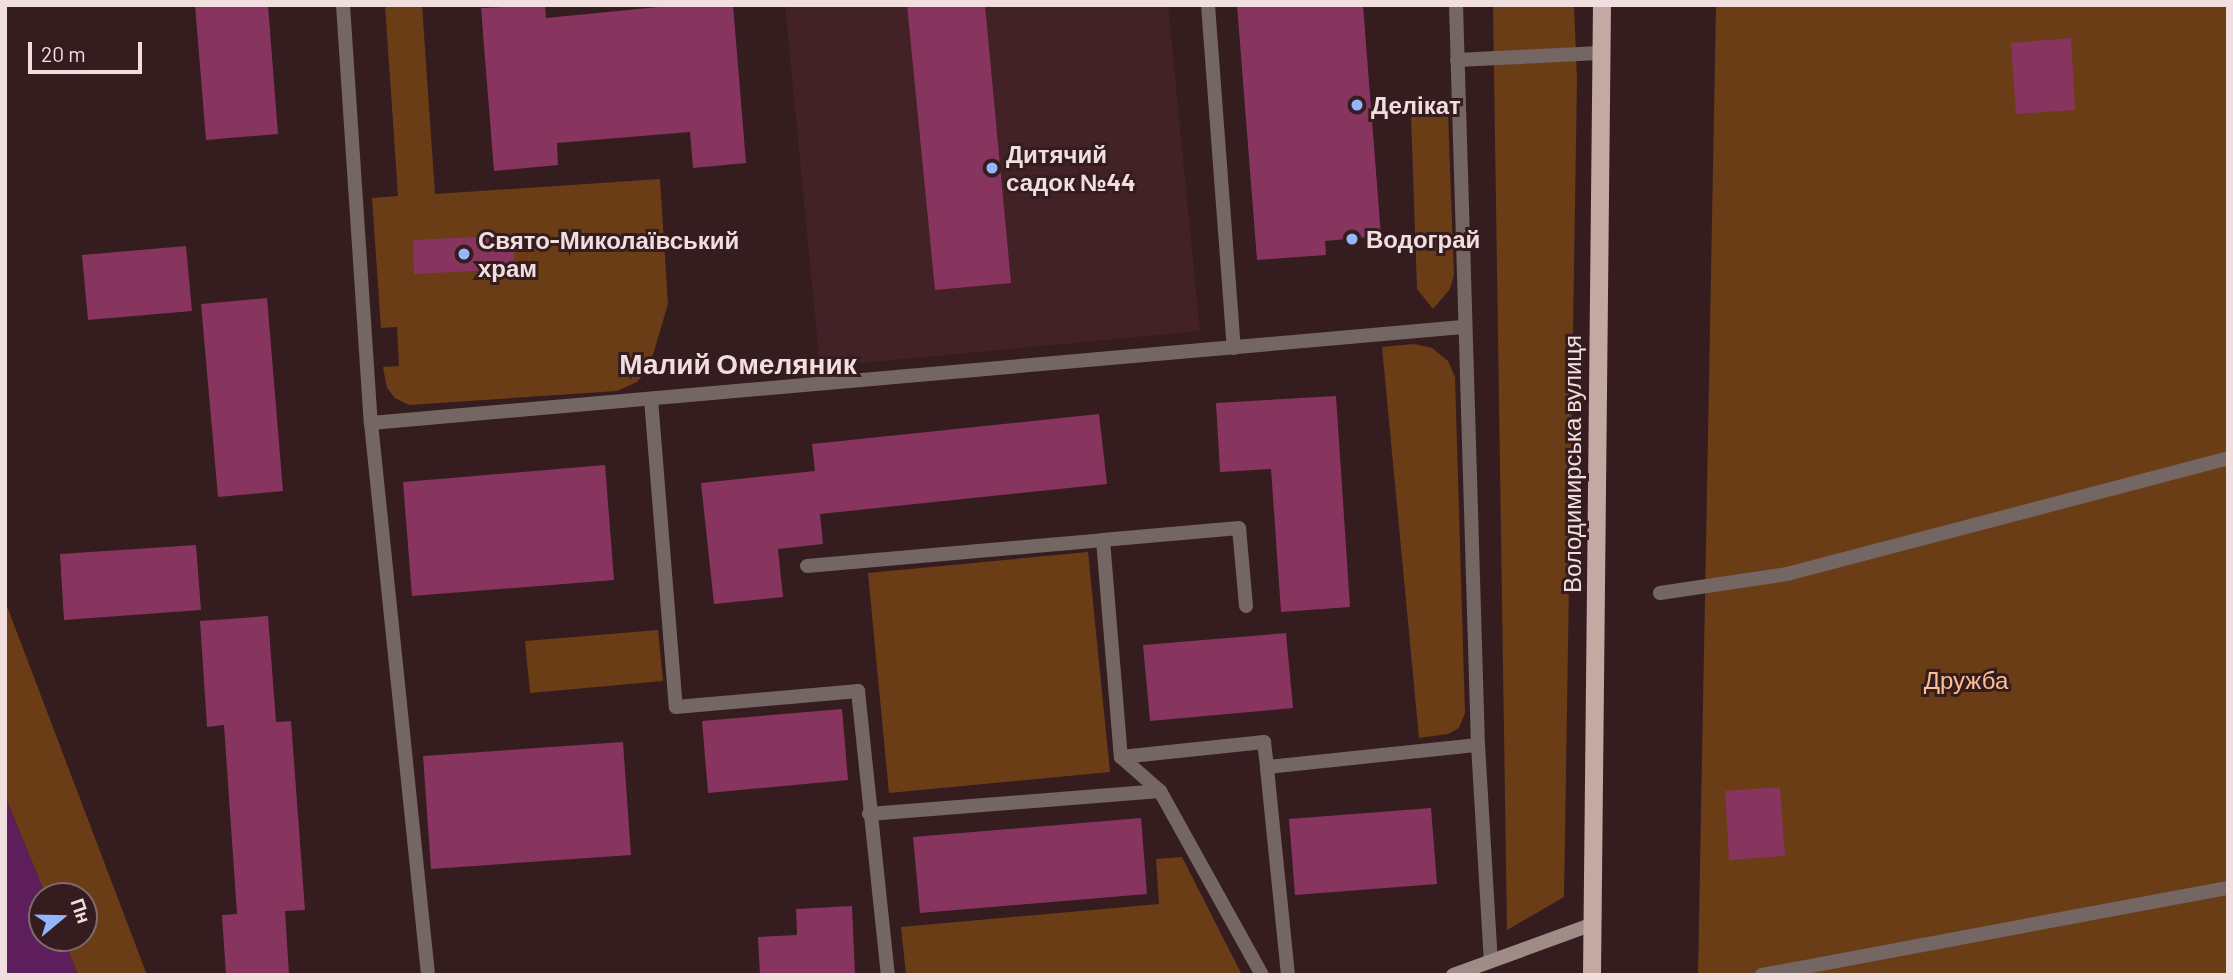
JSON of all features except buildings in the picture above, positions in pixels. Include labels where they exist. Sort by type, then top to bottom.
[{"type":"main road","name":"Володимирська вулиця","points":[[1592,975],[1602,5]]},
{"type":"street","points":[[1453,975],[1592,924]]},
{"type":"lane","points":[[343,5],[371,423],[428,975]]},
{"type":"lane","points":[[1208,5],[1234,348]]},
{"type":"lane","points":[[1456,5],[1463,327],[1478,745],[1491,961]]},
{"type":"lane","points":[[1457,60],[1600,53]]},
{"type":"lane","points":[[371,423],[1463,327]]},
{"type":"lane","points":[[651,399],[676,707],[858,691],[888,975]]},
{"type":"lane","points":[[1661,593],[1787,574],[2228,458]]},
{"type":"lane","points":[[807,566],[1240,528],[1246,606]]},
{"type":"lane","points":[[1102,540],[1121,757],[1160,791],[1262,975]]},
{"type":"lane","points":[[1121,757],[1264,743],[1288,975]]},
{"type":"lane","points":[[1266,767],[1478,745]]},
{"type":"lane","points":[[869,814],[1160,791]]},
{"type":"lane","points":[[1762,975],[2228,888]]},
{"type":"shaded area","name":"Дитячий садок №44","points":[[785,5],[1168,5],[1200,331],[820,367]]},
{"type":"shaded area","points":[[5,796],[40,882],[28,882],[28,952],[69,952],[78,975],[5,975]]},
{"type":"green space","points":[[385,5],[422,5],[435,194],[660,179],[668,304],[649,368],[637,382],[617,391],[409,405],[395,398],[387,388],[383,367],[399,366],[397,327],[381,328],[372,198],[398,196]]},
{"type":"green space","points":[[1493,5],[1574,5],[1577,79],[1564,897],[1507,930]]},
{"type":"green space","name":"Дружба","points":[[1716,5],[2228,5],[2228,975],[1698,975]]},
{"type":"green space","points":[[1448,113],[1454,275],[1450,289],[1433,309],[1417,289],[1411,115]]},
{"type":"green space","points":[[1414,344],[1432,348],[1448,361],[1455,377],[1465,713],[1459,728],[1448,734],[1419,738],[1382,347]]},
{"type":"green space","points":[[1088,552],[1110,772],[889,793],[868,573]]},
{"type":"green space","points":[[5,601],[147,975],[78,975],[69,952],[98,952],[98,882],[40,882],[5,796]]},
{"type":"green space","points":[[658,630],[663,681],[530,693],[525,641]]},
{"type":"green space","points":[[1182,857],[1242,975],[906,975],[901,927],[1159,904],[1156,859]]},
{"type":"place","name":"Делікат","points":[[1357,105]]},
{"type":"place","name":"Дитячий садок №44","points":[[992,168]]},
{"type":"place","name":"Водограй","points":[[1352,239]]},
{"type":"place","name":"Свято-Миколаївський храм","points":[[464,254]]},
{"type":"district","name":"Малий Омеляник","points":[[738,363]]}]
